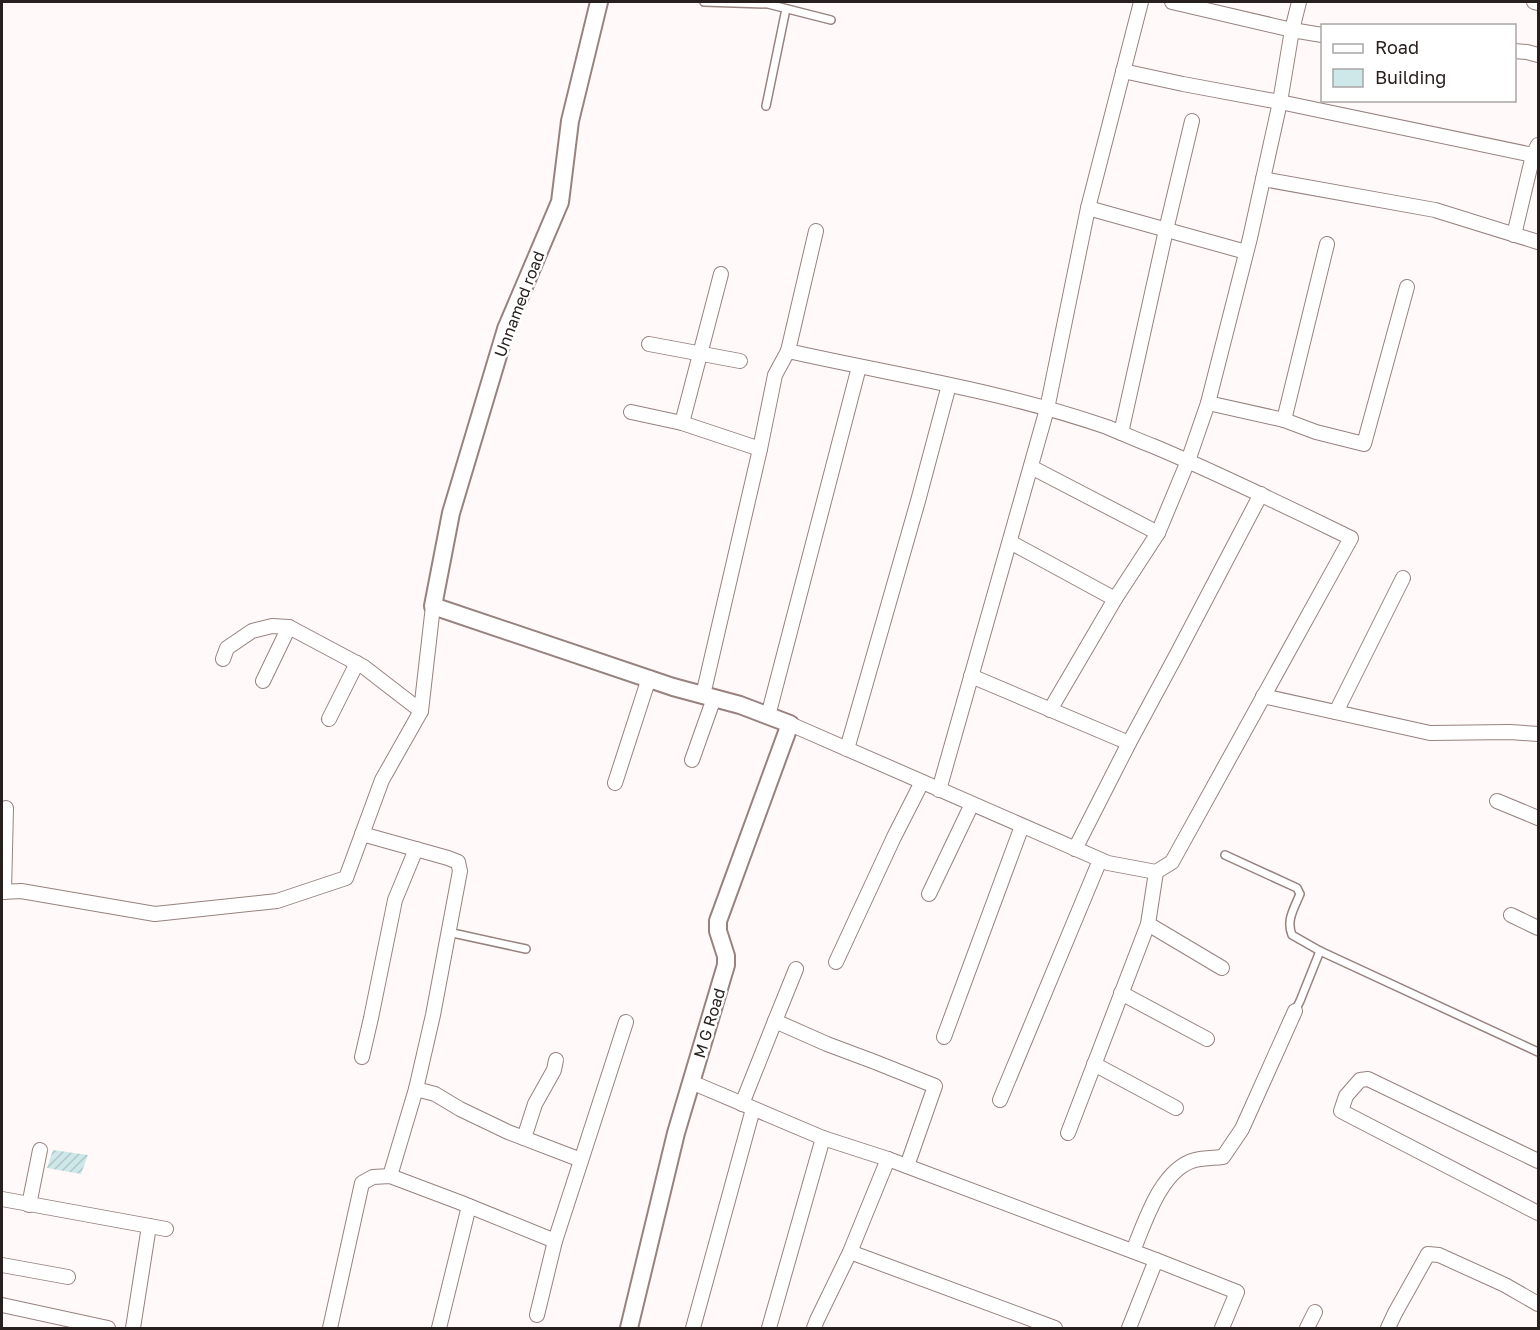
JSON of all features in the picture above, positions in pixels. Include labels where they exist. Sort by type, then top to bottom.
[{"type":"street","name":"Unnamed road","points":[[433,606],[451,513],[506,329],[560,202],[570,121],[598,2]]},
{"type":"street","points":[[939,790],[1047,409],[1088,208],[1141,2]]},
{"type":"street","points":[[1172,2],[1321,35]]},
{"type":"street","points":[[1050,710],[1115,599],[1158,533],[1188,461],[1208,403],[1246,252],[1280,102],[1299,2]]},
{"type":"street","points":[[1516,51],[1539,55]]},
{"type":"street","points":[[1123,71],[1536,150],[1514,235]]},
{"type":"street","points":[[1121,433],[1192,121]]},
{"type":"street","points":[[1263,179],[1436,210],[1539,242]]},
{"type":"street","points":[[1088,208],[1246,252]]},
{"type":"street","points":[[692,760],[709,697],[775,375],[788,351],[816,231]]},
{"type":"street","points":[[1284,420],[1326,244]]},
{"type":"street","points":[[682,423],[721,274]]},
{"type":"street","points":[[1208,403],[1284,420],[1316,432],[1364,444],[1407,287]]},
{"type":"street","points":[[649,344],[740,361]]},
{"type":"street","points":[[6,808],[3,892],[21,891],[154,914],[277,901],[346,878],[382,780],[421,711],[433,606],[790,724],[1108,863],[1156,872],[1172,862],[1351,538],[1188,461],[1107,428],[1047,409],[928,379],[788,351]]},
{"type":"street","points":[[768,716],[859,367]]},
{"type":"street","points":[[847,749],[949,385]]},
{"type":"street","points":[[631,412],[682,423],[760,449]]},
{"type":"street","points":[[1031,467],[1158,533]]},
{"type":"street","points":[[1075,849],[1261,494]]},
{"type":"street","points":[[1010,542],[1115,599]]},
{"type":"street","points":[[1336,712],[1402,578]]},
{"type":"street","points":[[223,659],[227,648],[252,632],[272,626],[290,627],[357,663],[421,711]]},
{"type":"street","points":[[262,681],[290,627]]},
{"type":"street","points":[[329,719],[357,663]]},
{"type":"street","points":[[971,676],[1129,743]]},
{"type":"street","points":[[615,783],[649,678]]},
{"type":"street","points":[[1263,696],[1430,733],[1539,734]]},
{"type":"street","name":"M G Road","points":[[629,1329],[676,1134],[726,965],[718,921],[790,724]]},
{"type":"street","points":[[836,962],[921,782]]},
{"type":"street","points":[[1497,801],[1539,818]]},
{"type":"street","points":[[929,894],[972,804]]},
{"type":"street","points":[[944,1037],[1022,826]]},
{"type":"street","points":[[362,834],[458,862],[459,878],[433,1015],[416,1089],[390,1176]]},
{"type":"street","points":[[362,1057],[395,900],[416,849]]},
{"type":"street","points":[[1000,1100],[1100,860]]},
{"type":"street","points":[[1068,1133],[1148,924],[1156,872]]},
{"type":"street","points":[[1511,915],[1539,928]]},
{"type":"street","points":[[1148,924],[1222,968]]},
{"type":"street","points":[[693,1329],[748,1107],[775,1021],[796,969]]},
{"type":"street","points":[[1121,993],[1207,1039]]},
{"type":"street","points":[[1133,1251],[1154,1200],[1178,1168],[1194,1160],[1223,1157],[1242,1129],[1294,1011]]},
{"type":"street","points":[[775,1021],[935,1086],[907,1166]]},
{"type":"street","points":[[537,1315],[555,1241],[626,1022]]},
{"type":"street","points":[[524,1138],[535,1104],[554,1070],[556,1060]]},
{"type":"street","points":[[1094,1064],[1176,1108]]},
{"type":"street","points":[[1539,1161],[1368,1078],[1360,1080],[1346,1096],[1341,1111],[1539,1213]]},
{"type":"street","points":[[691,1082],[823,1138],[907,1166],[1237,1292],[1222,1329]]},
{"type":"street","points":[[416,1089],[435,1094],[508,1132],[581,1160]]},
{"type":"street","points":[[769,1329],[823,1138]]},
{"type":"street","points":[[29,1205],[40,1150]]},
{"type":"street","points":[[814,1329],[850,1252],[888,1159]]},
{"type":"street","points":[[330,1328],[362,1183],[373,1177],[390,1176],[555,1241]]},
{"type":"street","points":[[2,1199],[166,1229]]},
{"type":"street","points":[[439,1329],[470,1206]]},
{"type":"street","points":[[132,1329],[149,1226]]},
{"type":"street","points":[[850,1252],[1055,1329]]},
{"type":"street","points":[[1388,1329],[1428,1254],[1439,1256],[1496,1281],[1539,1304]]},
{"type":"street","points":[[1129,1329],[1156,1260]]},
{"type":"street","points":[[2,1265],[69,1276]]},
{"type":"street","points":[[2,1305],[108,1329]]},
{"type":"street","points":[[1307,1329],[1316,1312]]},
{"type":"lane","points":[[704,2],[768,4],[831,20]]},
{"type":"lane","points":[[766,106],[786,9]]},
{"type":"lane","points":[[1225,855],[1297,888],[1300,894],[1288,926],[1292,935],[1320,951],[1539,1052]]},
{"type":"lane","points":[[448,932],[526,949]]},
{"type":"lane","points":[[1294,1011],[1320,951]]},
{"type":"building","points":[[53,1150],[88,1155],[81,1174],[47,1168]]}]
